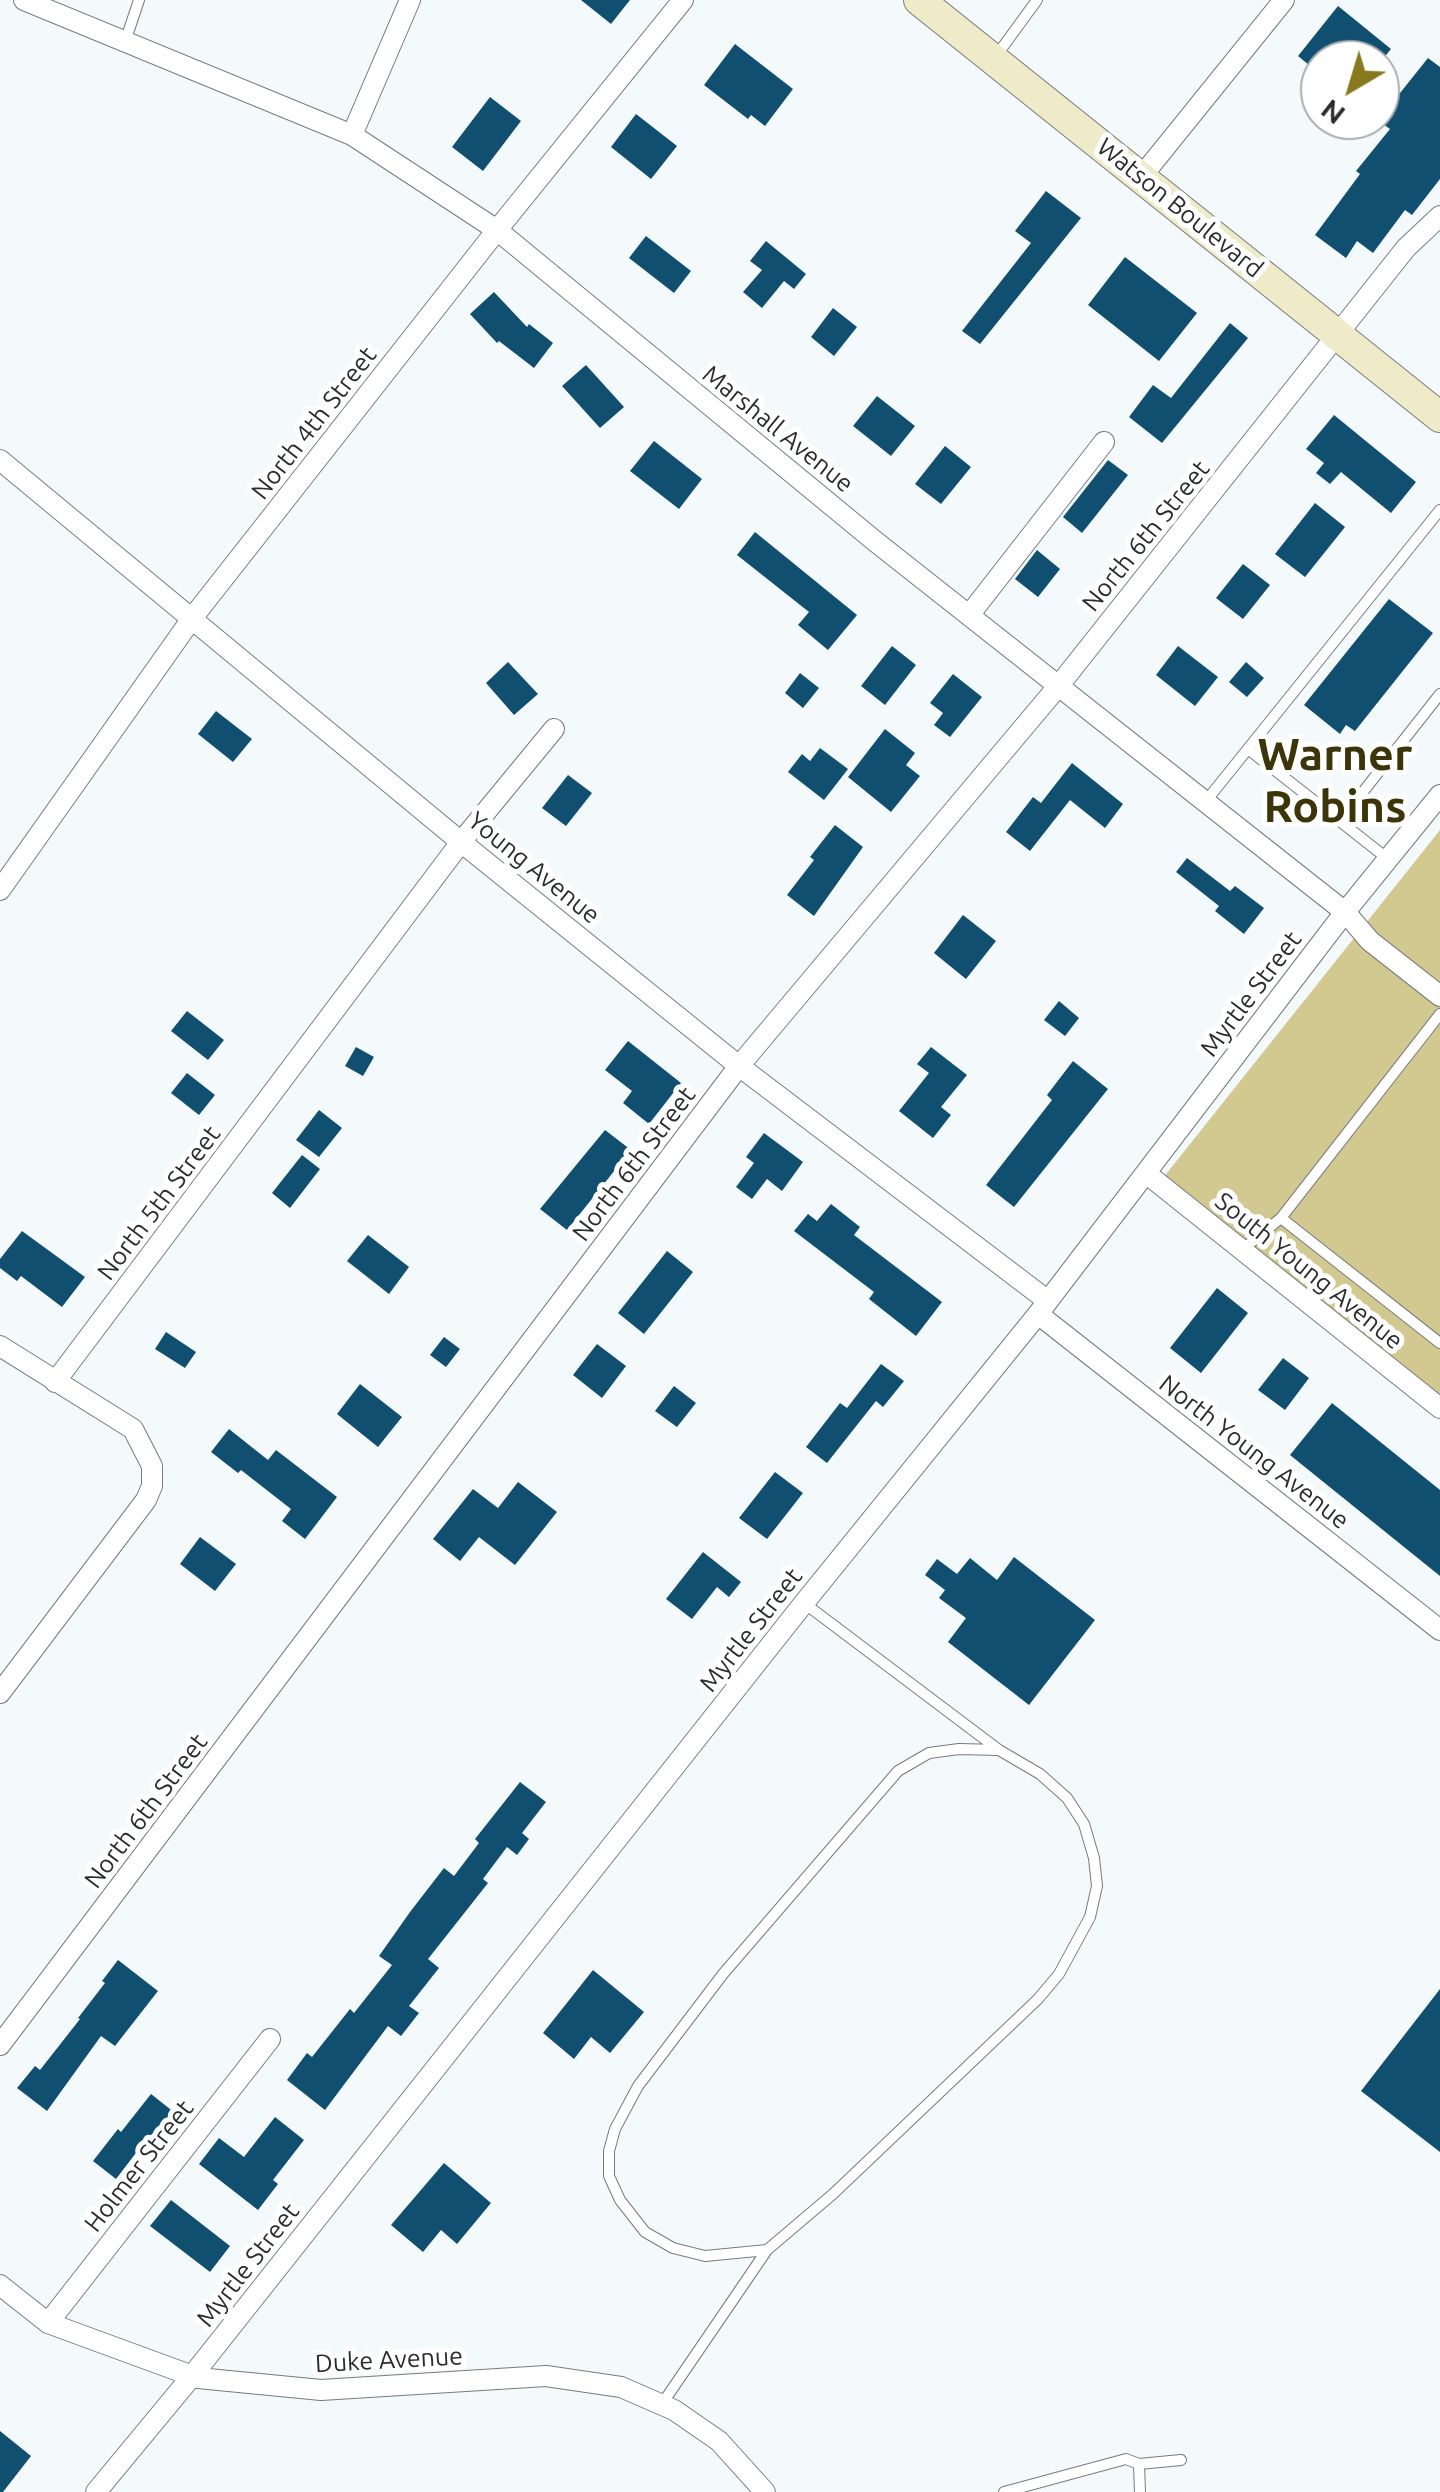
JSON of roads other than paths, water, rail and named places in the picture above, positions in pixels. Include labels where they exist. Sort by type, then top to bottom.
[{"type":"main road","name":"Watson Boulevard","points":[[918,0],[1440,417]]},
{"type":"street","name":"Marshall Avenue","points":[[24,0],[352,134],[496,230],[1345,912],[1370,941],[1440,996]]},
{"type":"street","points":[[352,134],[410,0]]},
{"type":"street","name":"North 4th Street","points":[[0,890],[194,617],[496,230],[683,0]]},
{"type":"street","points":[[1142,176],[1284,0]]},
{"type":"street","name":"North 6th Street","points":[[0,2045],[739,1066],[1060,684],[1406,248],[1440,216]]},
{"type":"street","points":[[970,614],[1104,442]]},
{"type":"street","name":"Young Avenue","points":[[0,460],[462,842],[1043,1308]]},
{"type":"street","name":"North 5th Street","points":[[54,1382],[462,842],[554,729]]},
{"type":"street","name":"Myrtle Street","points":[[96,2492],[1043,1308],[1345,912],[1440,795]]},
{"type":"street","name":"South Young Avenue","points":[[1147,1174],[1440,1408]]},
{"type":"street","name":"North Young Avenue","points":[[1043,1308],[1440,1630]]},
{"type":"street","points":[[0,1346],[133,1429],[152,1466],[152,1486],[146,1500],[0,1693]]},
{"type":"street","name":"Holmer Street","points":[[48,2323],[270,2039]]},
{"type":"street","name":"Duke Avenue","points":[[0,2285],[48,2323],[192,2376],[322,2390],[546,2376],[620,2387],[662,2404],[719,2441],[765,2492]]},
{"type":"lane","points":[[125,42],[139,0]]},
{"type":"lane","points":[[994,59],[1036,0]]},
{"type":"lane","points":[[1206,801],[1440,510]]},
{"type":"lane","points":[[1340,822],[1440,694]]},
{"type":"lane","points":[[1248,749],[1388,859]]},
{"type":"lane","points":[[1242,1250],[1282,1218],[1440,1014]]},
{"type":"lane","points":[[1282,1218],[1440,1342]]},
{"type":"lane","points":[[662,2404],[767,2250],[833,2194],[1038,1999],[1059,1974],[1090,1917],[1097,1886],[1084,1824],[1067,1798],[1040,1774],[999,1750],[804,1603]]},
{"type":"lane","points":[[767,2250],[705,2256],[673,2248],[645,2232],[620,2200],[609,2176],[609,2151],[615,2129],[638,2086],[723,1974],[898,1771],[929,1753],[999,1750]]},
{"type":"lane","points":[[1004,2492],[1126,2458],[1139,2464],[1181,2460]]},
{"type":"lane","points":[[1139,2464],[1140,2492]]},
{"type":"district","name":"Warner Robins","points":[[1335,781]]}]
